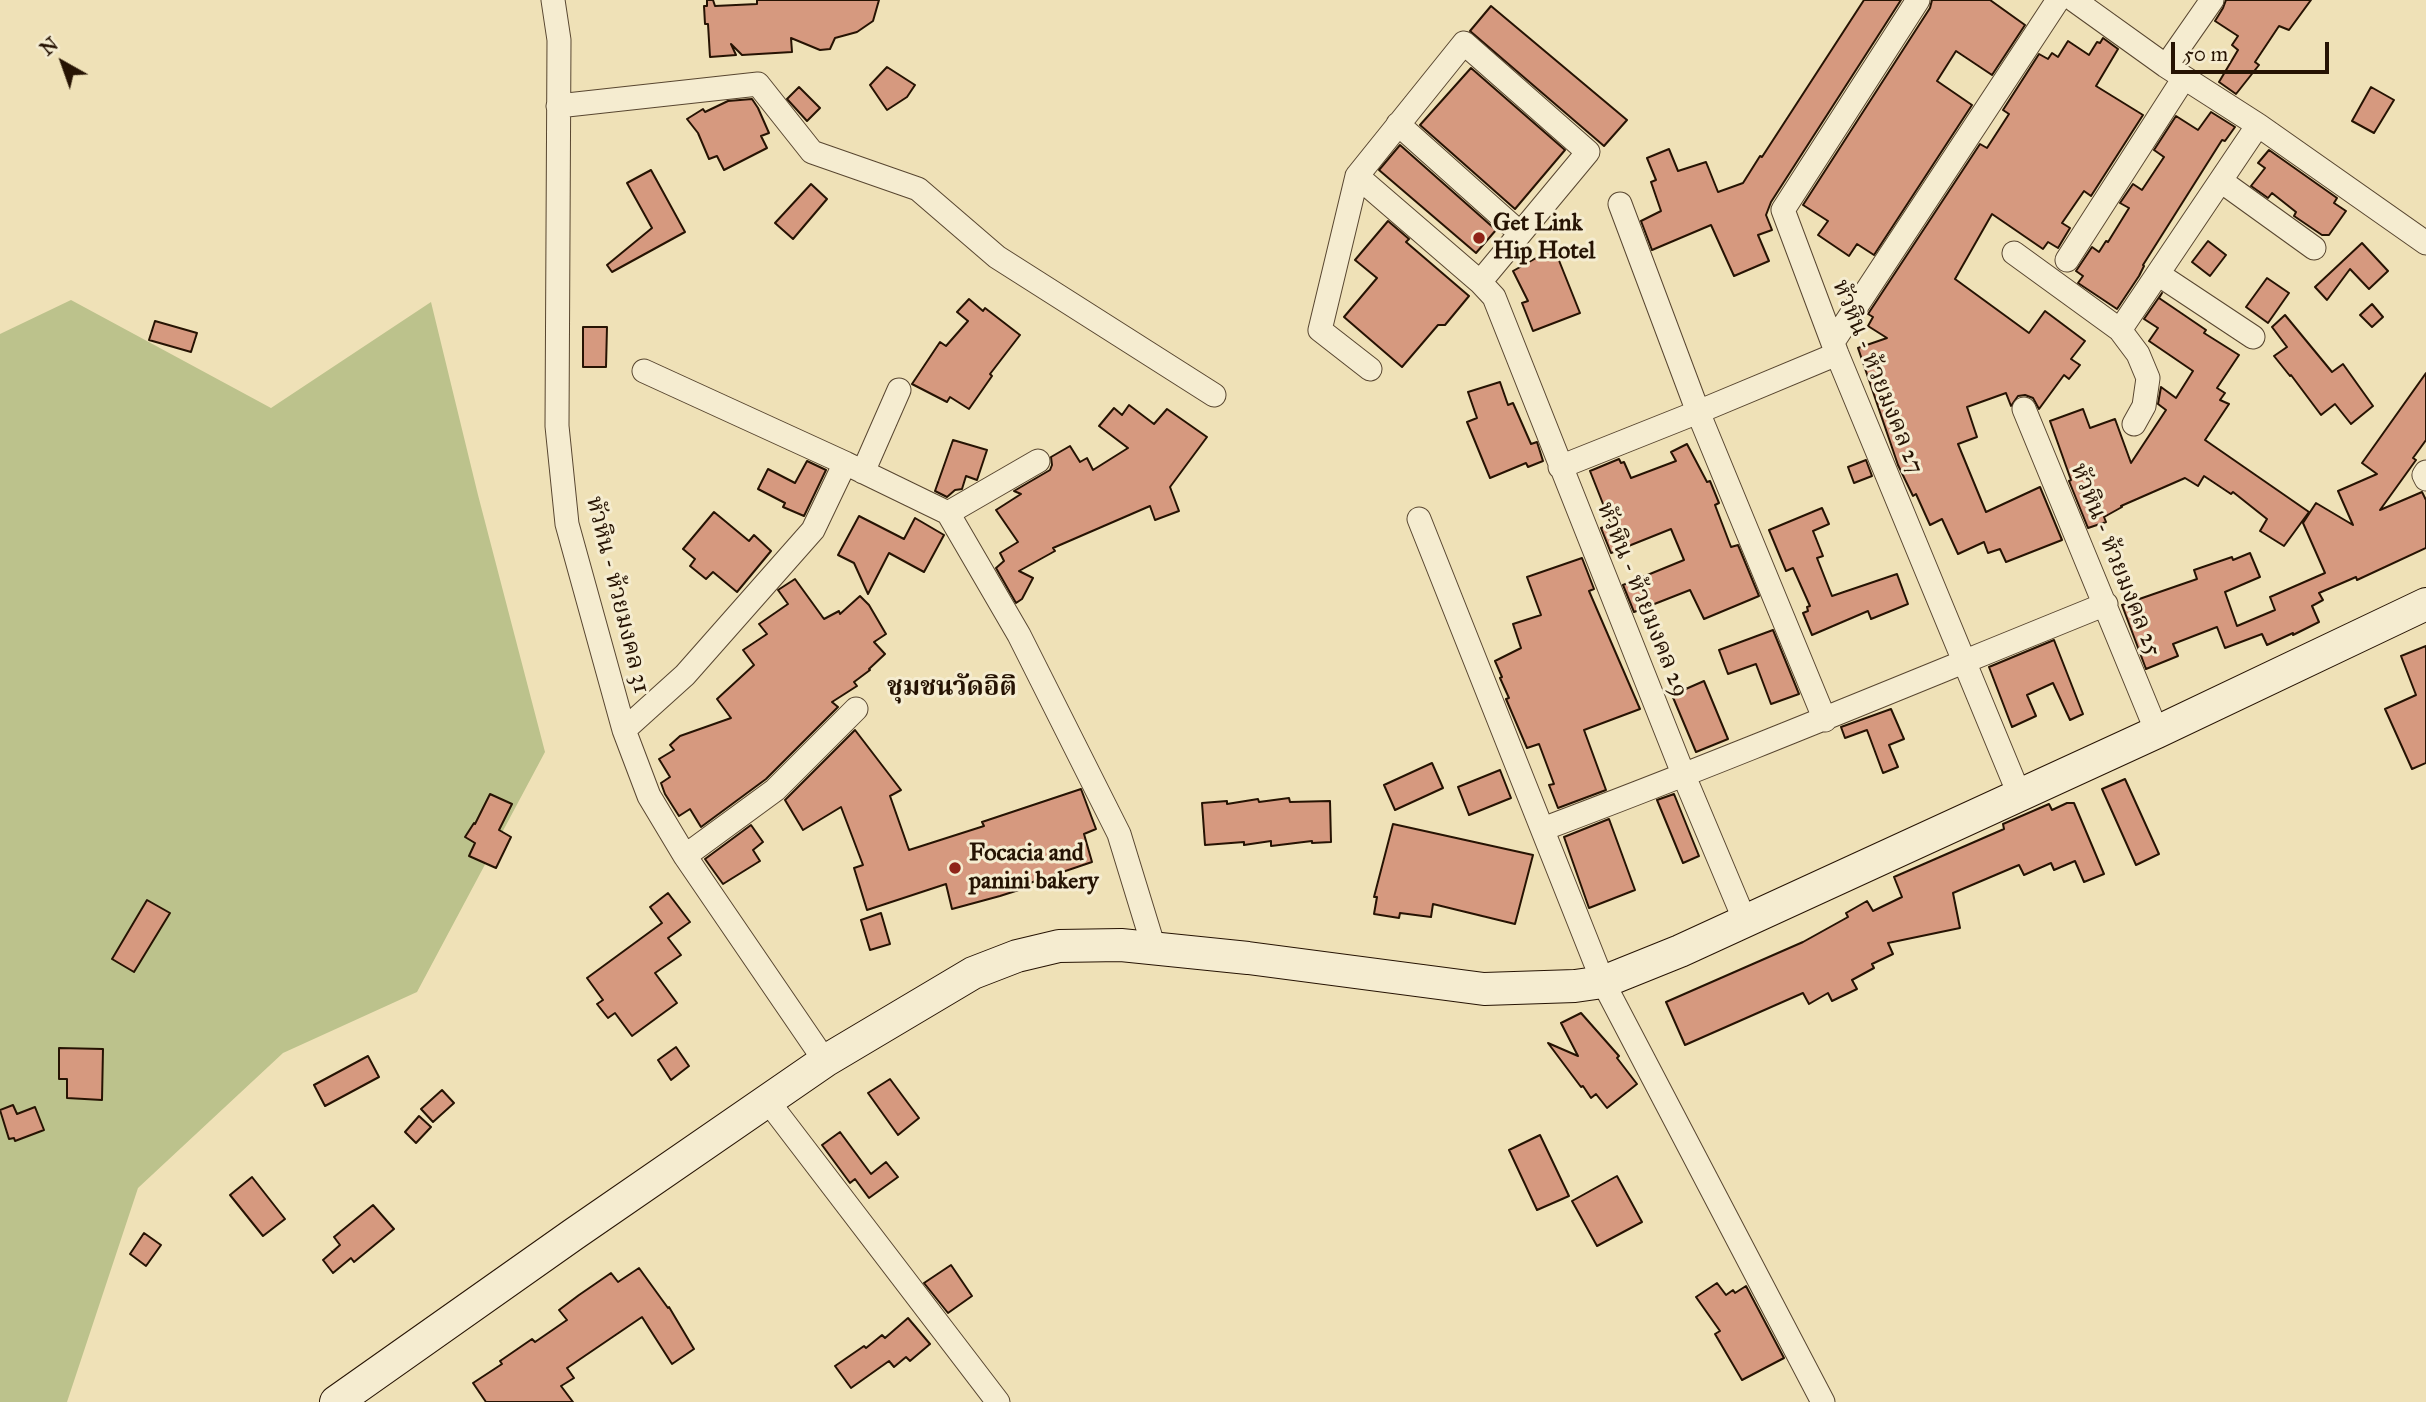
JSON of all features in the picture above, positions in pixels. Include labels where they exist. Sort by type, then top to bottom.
[{"type":"main road","points":[[336,1402],[573,1234],[825,1061],[973,973],[1017,956],[1059,946],[1121,945],[1262,959],[1485,989],[1575,986],[1603,982],[1680,951],[2157,732],[2426,604]]},
{"type":"street","name":"หัวหิน - ห้วยมงคล 31","points":[[553,0],[559,40],[557,426],[567,524],[624,730],[649,796],[685,856],[825,1061]]},
{"type":"street","name":"หัวหิน - ห้วยมงคล 27","points":[[1918,0],[1783,210],[1835,348],[2019,794]]},
{"type":"street","points":[[1560,467],[1698,412],[1835,348],[2058,0]]},
{"type":"street","points":[[2074,0],[2426,243]]},
{"type":"street","points":[[2067,260],[2175,72],[2212,0]]},
{"type":"street","points":[[1357,176],[1487,289],[1520,233],[1588,152],[1464,43],[1357,176],[1320,330],[1370,369]]},
{"type":"street","points":[[558,106],[758,84],[812,152],[918,189],[997,257],[1214,395]]},
{"type":"street","points":[[1398,124],[1520,233]]},
{"type":"street","points":[[2120,330],[2258,125]]},
{"type":"street","points":[[2221,181],[2314,247]]},
{"type":"street","points":[[1620,204],[1698,412],[1825,720]]},
{"type":"street","points":[[2014,253],[2120,330],[2137,354],[2148,377],[2144,406],[2134,424]]},
{"type":"street","points":[[2158,274],[2253,337]]},
{"type":"street","name":"หัวหิน - ห้วยมงคล 29","points":[[1487,289],[1745,921]]},
{"type":"street","points":[[644,371],[948,513],[1019,635],[1119,834],[1154,948]]},
{"type":"street","points":[[624,730],[685,675],[813,530],[854,468],[899,390]]},
{"type":"street","name":"หัวหิน - ห้วยมงคล 25","points":[[2024,409],[2157,732]]},
{"type":"street","points":[[948,513],[1038,461]]},
{"type":"street","points":[[2426,472],[2426,479]]},
{"type":"street","points":[[1419,519],[1603,982],[1823,1402]]},
{"type":"street","points":[[1543,829],[1825,720],[2106,604]]},
{"type":"street","points":[[685,856],[775,790],[856,709]]},
{"type":"street","points":[[767,1101],[998,1402]]},
{"type":"green space","points":[[71,300],[271,408],[431,302],[545,752],[417,992],[283,1053],[138,1188],[67,1402],[0,1402],[0,334]]},
{"type":"building","points":[[707,0],[713,0],[715,6],[757,4],[757,0],[879,0],[873,21],[857,32],[835,38],[830,49],[820,50],[791,38],[792,52],[742,55],[731,44],[736,55],[710,57],[704,6],[707,6]]},
{"type":"building","points":[[1864,0],[1901,0],[1771,202],[1766,215],[1772,230],[1758,235],[1769,261],[1734,276],[1711,225],[1652,250],[1641,221],[1661,211],[1651,182],[1656,180],[1647,158],[1669,149],[1678,171],[1706,162],[1718,192],[1743,183]]},
{"type":"building","points":[[1932,0],[1990,0],[2025,25],[1992,75],[1956,51],[1937,81],[1972,105],[1874,255],[1857,244],[1849,256],[1818,235],[1828,221],[1803,205],[1930,8]]},
{"type":"building","points":[[2226,0],[2311,0],[2289,30],[2279,26],[2255,62],[2259,65],[2236,94],[2219,82],[2238,50],[2232,45],[2238,36],[2215,21]]},
{"type":"building","points":[[1491,6],[1627,120],[1604,146],[1470,31]]},
{"type":"building","points":[[2103,38],[2118,49],[2096,86],[2143,115],[2091,196],[2084,191],[2062,223],[2070,228],[2058,248],[2048,242],[2043,249],[1992,214],[1955,279],[2029,333],[2045,311],[2085,341],[2071,359],[2080,365],[2069,379],[2064,375],[2039,409],[2033,398],[2025,395],[2018,396],[2011,406],[2006,393],[1967,407],[1977,437],[1958,444],[1986,512],[2040,487],[2062,540],[2006,562],[2000,549],[1988,553],[1984,542],[1958,554],[1942,519],[1930,525],[1916,494],[1913,496],[1898,465],[1858,348],[1887,338],[1868,326],[1873,317],[1868,314],[1980,144],[1987,148],[2009,114],[2003,110],[2039,54],[2048,59],[2052,53],[2058,57],[2068,41],[2089,55]]},
{"type":"building","points":[[887,67],[915,85],[907,97],[887,110],[870,85]]},
{"type":"building","points":[[1471,68],[1565,150],[1515,209],[1420,125]]},
{"type":"building","points":[[799,87],[820,108],[807,121],[787,99]]},
{"type":"building","points":[[2371,87],[2394,100],[2374,133],[2352,121]]},
{"type":"building","points":[[752,99],[769,133],[761,136],[767,148],[724,170],[717,156],[709,159],[698,133],[687,119],[703,109],[705,112],[728,101]]},
{"type":"building","points":[[2211,112],[2235,127],[2225,141],[2222,140],[2117,309],[2078,283],[2083,276],[2076,271],[2092,247],[2099,252],[2106,241],[2108,242],[2129,208],[2120,203],[2133,184],[2142,190],[2164,157],[2154,150],[2176,116],[2198,130]]},
{"type":"building","points":[[1400,145],[1496,230],[1476,253],[1379,170]]},
{"type":"building","points":[[2269,150],[2337,198],[2334,203],[2346,211],[2329,235],[2322,235],[2294,216],[2296,212],[2272,193],[2268,198],[2251,186],[2265,168],[2258,163]]},
{"type":"building","points":[[651,170],[685,232],[612,272],[607,265],[652,228],[627,183]]},
{"type":"building","points":[[811,184],[827,199],[793,239],[775,223]]},
{"type":"building","points":[[1388,221],[1409,239],[1406,242],[1469,296],[1445,325],[1438,325],[1402,367],[1344,317],[1377,278],[1355,260]]},
{"type":"building","points":[[2208,241],[2226,255],[2210,276],[2192,262]]},
{"type":"building","points":[[2362,243],[2388,271],[2369,289],[2350,269],[2327,300],[2315,287]]},
{"type":"building","points":[[1554,248],[1580,313],[1533,331],[1522,303],[1528,301],[1513,271]]},
{"type":"building","points":[[2267,278],[2289,293],[2268,323],[2246,307]]},
{"type":"building","points":[[2162,293],[2159,298],[2206,330],[2204,333],[2239,355],[2217,388],[2225,393],[2220,400],[2229,404],[2205,440],[2309,512],[2284,546],[2260,531],[2267,519],[2233,492],[2231,494],[2204,476],[2198,486],[2185,478],[2121,506],[2104,517],[2106,522],[2088,528],[2069,481],[2071,480],[2050,421],[2083,409],[2090,428],[2115,419],[2131,463],[2166,410],[2158,404],[2161,387],[2176,398],[2193,371],[2149,341],[2158,328],[2144,319]]},
{"type":"building","points":[[969,299],[1020,335],[990,374],[992,376],[969,409],[950,397],[947,402],[912,384],[940,342],[946,346],[968,321],[957,312]]},
{"type":"building","points":[[2372,304],[2383,317],[2372,327],[2360,315]]},
{"type":"building","points":[[2285,315],[2332,372],[2343,364],[2373,406],[2351,424],[2335,404],[2321,415],[2274,356],[2287,347],[2272,327]]},
{"type":"building","points":[[155,321],[197,333],[191,352],[149,340]]},
{"type":"building","points":[[583,327],[607,327],[606,367],[583,367]]},
{"type":"building","points":[[2426,373],[2426,440],[2413,458],[2416,460],[2380,510],[2422,492],[2426,500],[2426,548],[2357,580],[2356,577],[2319,593],[2323,600],[2312,606],[2319,622],[2293,635],[2267,645],[2262,634],[2225,648],[2217,627],[2173,644],[2178,656],[2146,669],[2122,605],[2197,579],[2194,570],[2250,553],[2260,577],[2225,592],[2237,626],[2275,610],[2270,597],[2325,573],[2303,523],[2316,503],[2353,525],[2338,491],[2377,474],[2362,463]]},
{"type":"building","points":[[1500,382],[1508,405],[1513,403],[1531,444],[1537,442],[1543,461],[1528,467],[1526,463],[1490,478],[1467,422],[1477,418],[1468,392]]},
{"type":"building","points":[[1129,405],[1154,424],[1167,409],[1207,437],[1170,487],[1179,511],[1155,520],[1150,506],[1053,548],[1055,551],[1019,571],[1033,578],[1022,599],[1016,603],[996,568],[1004,561],[1000,553],[1018,542],[996,510],[1021,494],[1014,491],[1050,470],[1051,457],[1070,446],[1080,462],[1087,458],[1093,470],[1128,448],[1099,426],[1114,408],[1122,415]]},
{"type":"building","points":[[953,440],[987,450],[977,480],[966,476],[962,489],[955,490],[947,497],[935,491]]},
{"type":"building","points":[[1687,444],[1707,482],[1710,481],[1719,503],[1715,505],[1731,547],[1738,545],[1759,596],[1704,619],[1690,590],[1634,612],[1623,585],[1684,560],[1671,529],[1611,553],[1601,528],[1611,524],[1590,471],[1619,459],[1621,463],[1624,462],[1631,478],[1676,461],[1671,452]]},
{"type":"building","points":[[1866,460],[1872,476],[1854,483],[1848,467]]},
{"type":"building","points":[[807,461],[826,470],[804,516],[783,507],[785,503],[758,489],[768,469],[795,483]]},
{"type":"building","points":[[1822,508],[1829,524],[1813,531],[1823,556],[1817,558],[1832,596],[1897,574],[1908,604],[1871,619],[1868,611],[1812,635],[1803,613],[1808,611],[1807,607],[1810,606],[1793,568],[1786,571],[1769,530]]},
{"type":"building","points":[[714,512],[749,541],[754,535],[771,551],[737,592],[713,572],[706,579],[690,566],[695,559],[683,549]]},
{"type":"building","points":[[859,516],[904,539],[915,518],[944,535],[924,572],[889,553],[868,594],[854,563],[838,555]]},
{"type":"building","points":[[1582,558],[1594,589],[1589,591],[1640,709],[1584,730],[1606,790],[1558,808],[1549,785],[1554,784],[1539,744],[1527,748],[1506,699],[1509,698],[1495,661],[1521,648],[1513,624],[1541,615],[1527,577]]},
{"type":"building","points":[[795,579],[824,619],[839,611],[840,614],[860,596],[869,605],[886,634],[874,642],[885,654],[854,682],[857,686],[832,702],[838,707],[766,779],[701,827],[690,809],[679,816],[665,794],[661,783],[670,777],[659,759],[674,750],[670,745],[680,736],[731,718],[717,699],[754,665],[743,650],[767,634],[759,624],[788,604],[778,590]]},
{"type":"building","points":[[1773,630],[1799,694],[1771,704],[1756,664],[1728,674],[1719,650]]},
{"type":"building","points":[[2054,640],[2083,714],[2070,720],[2053,683],[2027,695],[2036,716],[2012,727],[1989,667]]},
{"type":"building","points":[[2426,646],[2426,763],[2412,769],[2385,709],[2416,695],[2401,656]]},
{"type":"building","points":[[1704,681],[1728,739],[1696,752],[1672,695]]},
{"type":"building","points":[[1891,709],[1904,739],[1889,745],[1898,767],[1883,773],[1867,730],[1845,738],[1841,727]]},
{"type":"building","points":[[855,730],[901,790],[890,796],[909,850],[984,826],[982,822],[1081,789],[1096,829],[1084,834],[1092,862],[1024,885],[1025,888],[952,909],[946,884],[867,910],[854,868],[863,865],[841,807],[803,830],[785,800]]},
{"type":"building","points":[[1432,763],[1443,788],[1395,810],[1384,785]]},
{"type":"building","points":[[1500,770],[1511,798],[1469,815],[1458,787]]},
{"type":"building","points":[[2125,779],[2159,854],[2136,865],[2102,789]]},
{"type":"building","points":[[490,794],[512,804],[499,830],[511,837],[496,868],[469,856],[475,843],[465,837],[475,824]]},
{"type":"building","points":[[1674,794],[1699,856],[1683,863],[1657,800]]},
{"type":"building","points":[[1289,798],[1290,802],[1330,801],[1331,842],[1312,841],[1271,846],[1271,841],[1244,845],[1244,842],[1205,845],[1202,803],[1227,801],[1227,804]]},
{"type":"building","points":[[2067,803],[2074,803],[2104,874],[2084,882],[2075,861],[2054,870],[2051,863],[2024,875],[2019,865],[1953,893],[1960,928],[1888,943],[1893,954],[1872,964],[1874,968],[1852,980],[1857,989],[1832,1001],[1828,993],[1809,1004],[1803,993],[1685,1045],[1666,1002],[1803,942],[1848,917],[1846,913],[1867,901],[1873,911],[1902,897],[1894,877],[2004,829],[2003,824],[2049,804],[2052,810]]},
{"type":"building","points":[[1609,819],[1635,890],[1589,908],[1564,837]]},
{"type":"building","points":[[1393,824],[1533,855],[1515,924],[1433,904],[1431,917],[1400,913],[1399,918],[1374,914],[1377,897],[1374,897]]},
{"type":"building","points":[[751,825],[763,842],[753,850],[760,861],[723,884],[705,859]]},
{"type":"building","points":[[668,893],[690,922],[668,938],[681,955],[655,973],[677,1003],[632,1036],[615,1013],[608,1018],[597,1004],[603,1000],[587,978],[662,923],[650,907]]},
{"type":"building","points":[[147,900],[170,913],[134,972],[112,959]]},
{"type":"building","points":[[881,913],[890,944],[870,950],[861,920]]},
{"type":"building","points":[[1581,1013],[1619,1056],[1617,1058],[1637,1084],[1607,1108],[1596,1094],[1591,1098],[1583,1086],[1581,1087],[1548,1043],[1578,1056],[1561,1023]]},
{"type":"building","points":[[676,1047],[689,1066],[671,1080],[658,1060]]},
{"type":"building","points":[[59,1048],[103,1049],[102,1100],[67,1098],[67,1079],[59,1079]]},
{"type":"building","points":[[368,1056],[379,1077],[325,1106],[314,1085]]},
{"type":"building","points":[[890,1079],[919,1118],[898,1135],[868,1093]]},
{"type":"building","points":[[442,1090],[454,1103],[433,1122],[421,1109]]},
{"type":"building","points":[[13,1105],[17,1114],[35,1107],[44,1130],[15,1141],[14,1138],[9,1139],[0,1110]]},
{"type":"building","points":[[419,1116],[431,1127],[416,1143],[405,1132]]},
{"type":"building","points":[[840,1132],[871,1174],[886,1162],[898,1177],[869,1198],[855,1179],[850,1183],[822,1145]]},
{"type":"building","points":[[1540,1135],[1569,1196],[1537,1210],[1509,1150]]},
{"type":"building","points":[[1617,1176],[1642,1222],[1597,1246],[1572,1201]]},
{"type":"building","points":[[252,1177],[285,1219],[263,1236],[230,1195]]},
{"type":"building","points":[[373,1205],[394,1229],[354,1262],[351,1258],[333,1273],[323,1260],[340,1245],[334,1237]]},
{"type":"building","points":[[144,1233],[161,1245],[146,1266],[130,1254]]},
{"type":"building","points":[[951,1265],[972,1296],[948,1313],[924,1283]]},
{"type":"building","points":[[639,1268],[669,1307],[694,1349],[672,1364],[642,1317],[567,1368],[574,1378],[561,1386],[573,1402],[486,1402],[473,1383],[502,1364],[500,1361],[532,1339],[535,1342],[567,1320],[559,1310],[579,1295],[611,1273],[618,1282]]},
{"type":"building","points":[[1717,1283],[1726,1295],[1746,1286],[1784,1358],[1742,1380],[1715,1334],[1720,1331],[1696,1297]]},
{"type":"building","points":[[908,1318],[930,1344],[910,1361],[906,1357],[894,1367],[889,1361],[851,1388],[835,1366],[882,1335],[885,1338]]},
{"type":"place","name":"Get Link Hip Hotel","points":[[1479,238]]},
{"type":"place","name":"Focacia and panini bakery","points":[[955,868]]},
{"type":"district","name":"ชุมชนวัดอิติ","points":[[952,689]]}]
